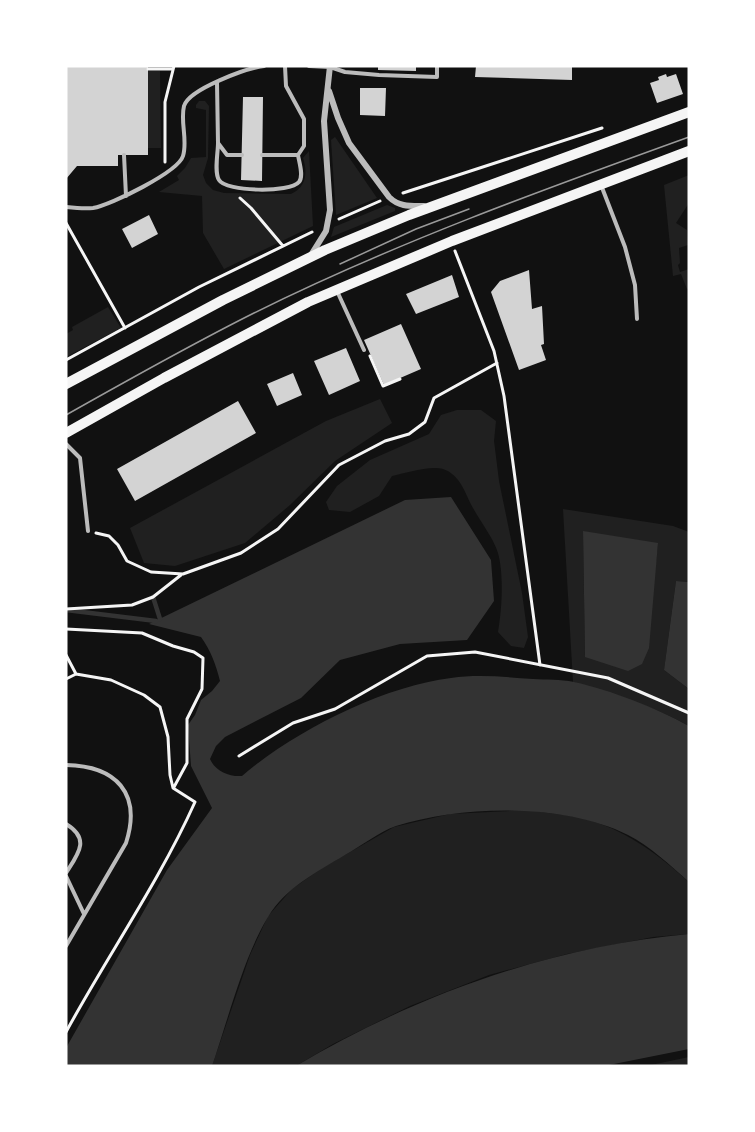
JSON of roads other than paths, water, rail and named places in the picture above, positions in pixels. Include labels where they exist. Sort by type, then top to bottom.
[{"type":"main road","points":[[66,384],[223,300],[309,258],[433,206],[689,112]]},
{"type":"main road","points":[[66,433],[308,302],[452,241],[689,151]]},
{"type":"street","points":[[309,258],[329,224],[324,121],[330,66]]},
{"type":"street","points":[[328,88],[333,107],[349,143],[395,204],[433,206]]},
{"type":"lane","points":[[66,207],[93,208],[126,196],[178,165],[184,153],[184,110],[191,96],[245,70],[264,66]]},
{"type":"lane","points":[[217,83],[217,177],[221,183],[234,189],[289,189],[299,183],[302,177],[298,155],[304,146],[304,119],[286,86],[285,66]]},
{"type":"lane","points":[[309,66],[330,66],[345,72],[437,77],[437,66]]},
{"type":"lane","points":[[218,143],[227,155],[242,155]]},
{"type":"lane","points":[[124,155],[126,196]]},
{"type":"lane","points":[[262,155],[298,155]]},
{"type":"lane","points":[[601,184],[630,266],[635,285],[637,319]]},
{"type":"lane","points":[[336,290],[364,350]]},
{"type":"lane","points":[[66,444],[80,458],[88,531]]},
{"type":"lane","points":[[66,765],[99,769],[114,778],[125,792],[132,814],[131,828],[126,843],[66,946]]},
{"type":"lane","points":[[66,824],[74,828],[81,844],[79,853],[66,874],[84,915]]},
{"type":"waterway","points":[[153,597],[160,619]]},
{"type":"waterway","points":[[66,610],[156,621]]},
{"type":"tram line","points":[[66,415],[230,325],[361,263],[524,198],[689,137]]},
{"type":"tram line","points":[[340,264],[416,229],[469,209]]}]
